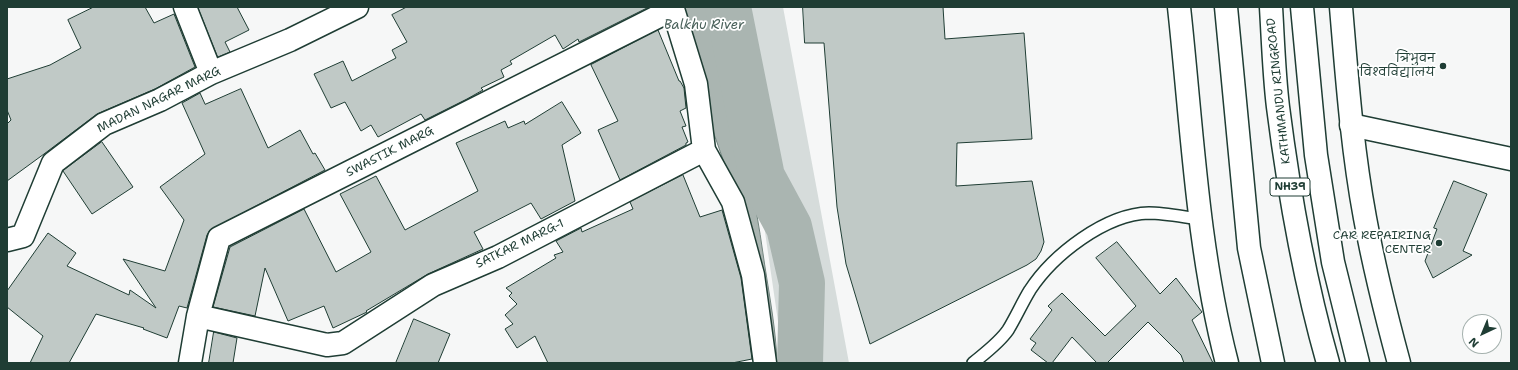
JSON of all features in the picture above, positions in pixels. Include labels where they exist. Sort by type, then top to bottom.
[{"type":"main road","points":[[185,7],[211,73]]},
{"type":"main road","name":"MADAN NAGAR MARG","points":[[7,240],[23,236],[53,162],[104,124],[160,100],[211,73],[290,40],[357,7]]},
{"type":"main road","points":[[1179,7],[1200,219],[1217,323],[1227,363]]},
{"type":"main road","points":[[1226,7],[1249,248],[1272,363]]},
{"type":"main road","name":"KATHMANDU RINGROAD","points":[[1270,7],[1278,106],[1297,234],[1318,330],[1328,363]]},
{"type":"main road","name":"NH39","points":[[1302,7],[1316,155],[1333,262],[1358,363]]},
{"type":"main road","points":[[1341,7],[1351,125],[1365,218],[1382,299],[1399,363]]},
{"type":"main road","points":[[673,8],[696,84],[704,150],[733,202],[753,275],[765,363]]},
{"type":"main road","name":"SWASTIK MARG","points":[[190,363],[198,316],[219,238],[673,8]]},
{"type":"main road","points":[[1351,125],[1511,159]]},
{"type":"main road","name":"SATKAR MARG-1","points":[[198,316],[327,345],[343,343],[433,285],[498,256],[704,150]]},
{"type":"lane","points":[[973,363],[992,347],[1007,331],[1031,290],[1046,270],[1068,249],[1092,232],[1119,219],[1148,213],[1200,219]]},
{"type":"shaded area","points":[[723,7],[783,7],[849,363],[783,363],[764,225]]},
{"type":"water","name":"Balkhu River","points":[[683,7],[718,7],[760,234],[774,327],[777,363],[773,363],[747,228],[706,111]]},
{"type":"building","points":[[94,7],[145,7],[154,23],[174,14],[195,67],[155,89],[97,114],[7,181],[7,124],[11,120],[7,110],[7,79],[50,65],[81,48],[68,20]]},
{"type":"building","points":[[198,7],[237,7],[249,30],[225,42],[230,52],[218,57]]},
{"type":"building","points":[[407,7],[649,7],[579,42],[578,39],[563,49],[555,35],[510,61],[512,64],[501,70],[504,77],[481,88],[483,90],[425,120],[421,114],[378,137],[371,125],[361,131],[345,102],[331,108],[314,74],[343,61],[352,81],[396,58],[392,50],[407,42],[392,15]]},
{"type":"building","points":[[803,7],[943,7],[945,39],[1024,33],[1032,139],[957,143],[956,186],[1032,181],[1044,242],[1041,251],[1036,259],[1027,265],[870,344],[846,264],[837,207],[824,43],[805,43]]},
{"type":"building","points":[[658,30],[679,81],[684,88],[686,108],[680,111],[686,126],[682,127],[688,142],[686,145],[620,180],[598,130],[618,121],[591,65]]},
{"type":"building","points":[[241,89],[268,148],[300,130],[313,154],[315,153],[325,170],[210,230],[207,235],[187,308],[179,306],[167,338],[143,329],[144,328],[96,314],[69,363],[30,363],[43,336],[7,307],[7,291],[48,233],[76,253],[67,266],[129,295],[130,290],[156,308],[123,259],[165,271],[184,220],[160,187],[205,154],[182,103],[200,93],[205,104]]},
{"type":"building","points":[[562,102],[581,133],[562,145],[575,201],[541,219],[531,203],[474,232],[483,249],[428,274],[366,311],[367,312],[333,328],[324,306],[288,321],[265,268],[255,316],[213,307],[230,247],[304,209],[336,272],[371,252],[340,194],[376,176],[405,230],[478,191],[456,143],[505,121],[508,128],[524,121],[525,124]]},
{"type":"building","points":[[102,142],[133,187],[92,214],[63,171]]},
{"type":"building","points":[[683,175],[700,217],[722,210],[741,278],[752,359],[732,363],[548,363],[535,336],[517,348],[505,329],[513,324],[505,315],[517,304],[509,296],[512,293],[506,288],[556,258],[554,255],[563,252],[556,241],[581,228],[582,232],[633,209],[630,202]]},
{"type":"building","points":[[1454,181],[1487,194],[1463,251],[1472,255],[1433,278],[1425,261],[1437,229],[1434,228]]},
{"type":"building","points":[[1117,242],[1160,294],[1176,278],[1202,312],[1192,320],[1213,363],[1184,363],[1181,355],[1148,322],[1107,363],[1097,363],[1072,337],[1052,363],[1048,363],[1031,350],[1036,343],[1030,339],[1052,310],[1048,306],[1062,293],[1105,336],[1136,306],[1096,258]]},
{"type":"building","points":[[414,319],[450,334],[438,363],[396,363]]},
{"type":"building","points":[[214,332],[237,338],[233,363],[209,363]]},
{"type":"waterway","name":"Balkhu River","points":[[728,7],[762,177],[789,227],[802,283],[800,363]]},
{"type":"place","name":"त्रिभुवन विश्वविद्यालय","points":[[1443,66]]},
{"type":"place","name":"CAR REPAIRING CENTER","points":[[1439,243]]}]
